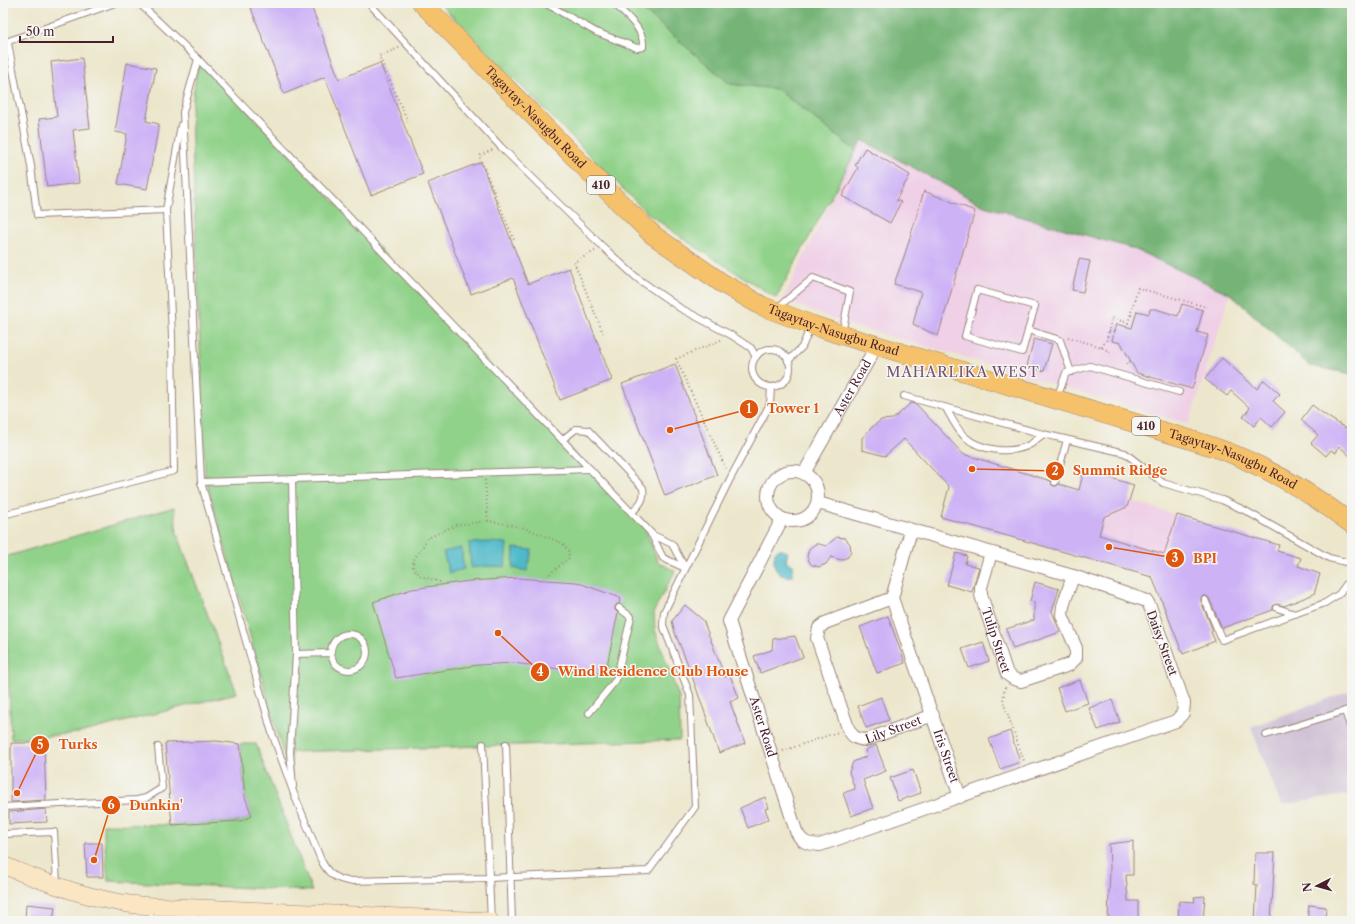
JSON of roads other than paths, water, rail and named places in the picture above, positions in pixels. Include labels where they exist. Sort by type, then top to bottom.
[{"type":"main road","name":"Tagaytay-Nasugbu Road","points":[[426,4],[611,194],[653,235],[722,283],[762,306],[812,326],[1188,439],[1246,460],[1320,500],[1352,524]]},
{"type":"main road","points":[[3,865],[57,886],[95,897],[129,904],[296,917],[491,921]]},
{"type":"street","name":"Aster Road","points":[[804,473],[877,345]]},
{"type":"street","points":[[796,471],[804,473],[811,478],[816,486],[818,503],[815,510],[804,519],[797,522],[789,521],[782,519],[775,514],[770,507],[768,498],[769,490],[779,475],[796,471]]},
{"type":"street","points":[[818,503],[1072,576]]},
{"type":"street","name":"Aster Road","points":[[782,519],[729,621],[796,832],[801,840],[810,844],[820,845],[960,797]]},
{"type":"street","points":[[892,598],[910,530]]},
{"type":"street","name":"Tulip Street","points":[[991,553],[981,587],[981,595],[1007,674],[1014,680],[1021,681],[1069,665],[1076,658],[1076,648],[1062,615],[1063,606],[1072,576]]},
{"type":"street","name":"Daisy Street","points":[[960,797],[1176,721],[1183,713],[1184,703],[1147,601],[1072,576]]},
{"type":"street","name":"Lily Street","points":[[892,598],[933,715],[866,740],[858,740],[851,734],[848,728],[818,638],[819,628],[825,623],[892,598]]},
{"type":"street","name":"Iris Street","points":[[933,715],[960,797]]},
{"type":"lane","points":[[115,3],[5,43],[31,166],[37,215],[166,210]]},
{"type":"lane","points":[[139,3],[198,59],[632,513],[651,534],[663,558],[685,568]]},
{"type":"lane","points":[[369,3],[501,147],[603,247],[637,278],[680,308],[731,335],[751,348],[756,357]]},
{"type":"lane","points":[[545,3],[596,32],[637,48],[643,47],[644,39],[635,25],[614,3]]},
{"type":"lane","points":[[3,515],[174,472],[172,336],[166,210],[183,112],[198,59]]},
{"type":"lane","points":[[183,112],[201,482],[272,733],[294,794],[326,869],[332,876],[340,880],[489,878],[648,871],[695,807],[690,695],[664,626],[664,612],[730,479],[770,404],[771,387]]},
{"type":"lane","points":[[774,311],[813,278],[850,292],[842,335]]},
{"type":"lane","points":[[977,290],[1035,306],[1028,330],[1022,352],[964,336],[977,290]]},
{"type":"lane","points":[[788,361],[802,347],[812,326]]},
{"type":"lane","points":[[1028,330],[1060,340],[1071,372]]},
{"type":"lane","points":[[765,350],[776,350],[788,361],[789,373],[782,383],[771,387],[760,384],[756,380],[752,368],[753,362],[756,357],[765,350]]},
{"type":"lane","points":[[1057,399],[1066,373],[1090,366],[1179,392]]},
{"type":"lane","points":[[904,396],[1043,434],[1125,453],[1162,483],[1222,500],[1244,510],[1329,558],[1350,563],[1350,579],[1339,594],[1325,603],[1222,640],[1205,600]]},
{"type":"lane","points":[[946,408],[955,424],[965,436],[976,444],[996,450],[1016,450],[1031,444],[1043,434]]},
{"type":"lane","points":[[562,440],[576,429],[588,430],[643,488],[644,496],[632,513]]},
{"type":"lane","points":[[1055,482],[1067,440]]},
{"type":"lane","points":[[201,482],[590,469]]},
{"type":"lane","points":[[292,480],[296,654],[290,752],[294,794]]},
{"type":"lane","points":[[651,534],[672,544],[685,568]]},
{"type":"lane","points":[[589,713],[616,680],[632,617],[619,608]]},
{"type":"lane","points":[[1277,608],[1295,614]]},
{"type":"lane","points":[[349,634],[364,642],[366,654],[362,664],[351,670],[340,667],[332,658],[331,653],[332,647],[338,638],[349,634]]},
{"type":"lane","points":[[296,654],[331,653]]},
{"type":"lane","points":[[1266,735],[1352,708]]},
{"type":"lane","points":[[1345,711],[1352,732]]},
{"type":"lane","points":[[483,744],[491,921]]},
{"type":"lane","points":[[506,744],[512,921]]},
{"type":"lane","points":[[3,807],[137,800],[146,798],[162,788],[158,747]]},
{"type":"lane","points":[[3,834],[54,832],[57,886]]},
{"type":"water","points":[[469,543],[507,543],[505,567],[488,566],[471,568]]},
{"type":"water","points":[[461,548],[464,569],[449,573],[443,552]]},
{"type":"water","points":[[514,548],[532,550],[527,571],[513,568]]},
{"type":"water","points":[[780,549],[788,552],[786,561],[793,566],[792,576],[782,575],[776,570],[774,557],[775,552]]},
{"type":"place","name":"Tower 1","points":[[670,430]]},
{"type":"place","name":"Summit Ridge","points":[[972,469]]},
{"type":"place","name":"BPI","points":[[1109,547]]},
{"type":"place","name":"Wind Residence Club House","points":[[498,633]]},
{"type":"place","name":"Turks","points":[[17,793]]},
{"type":"place","name":"Dunkin'","points":[[94,860]]},
{"type":"district","name":"MAHARLIKA WEST","points":[[963,372]]}]
